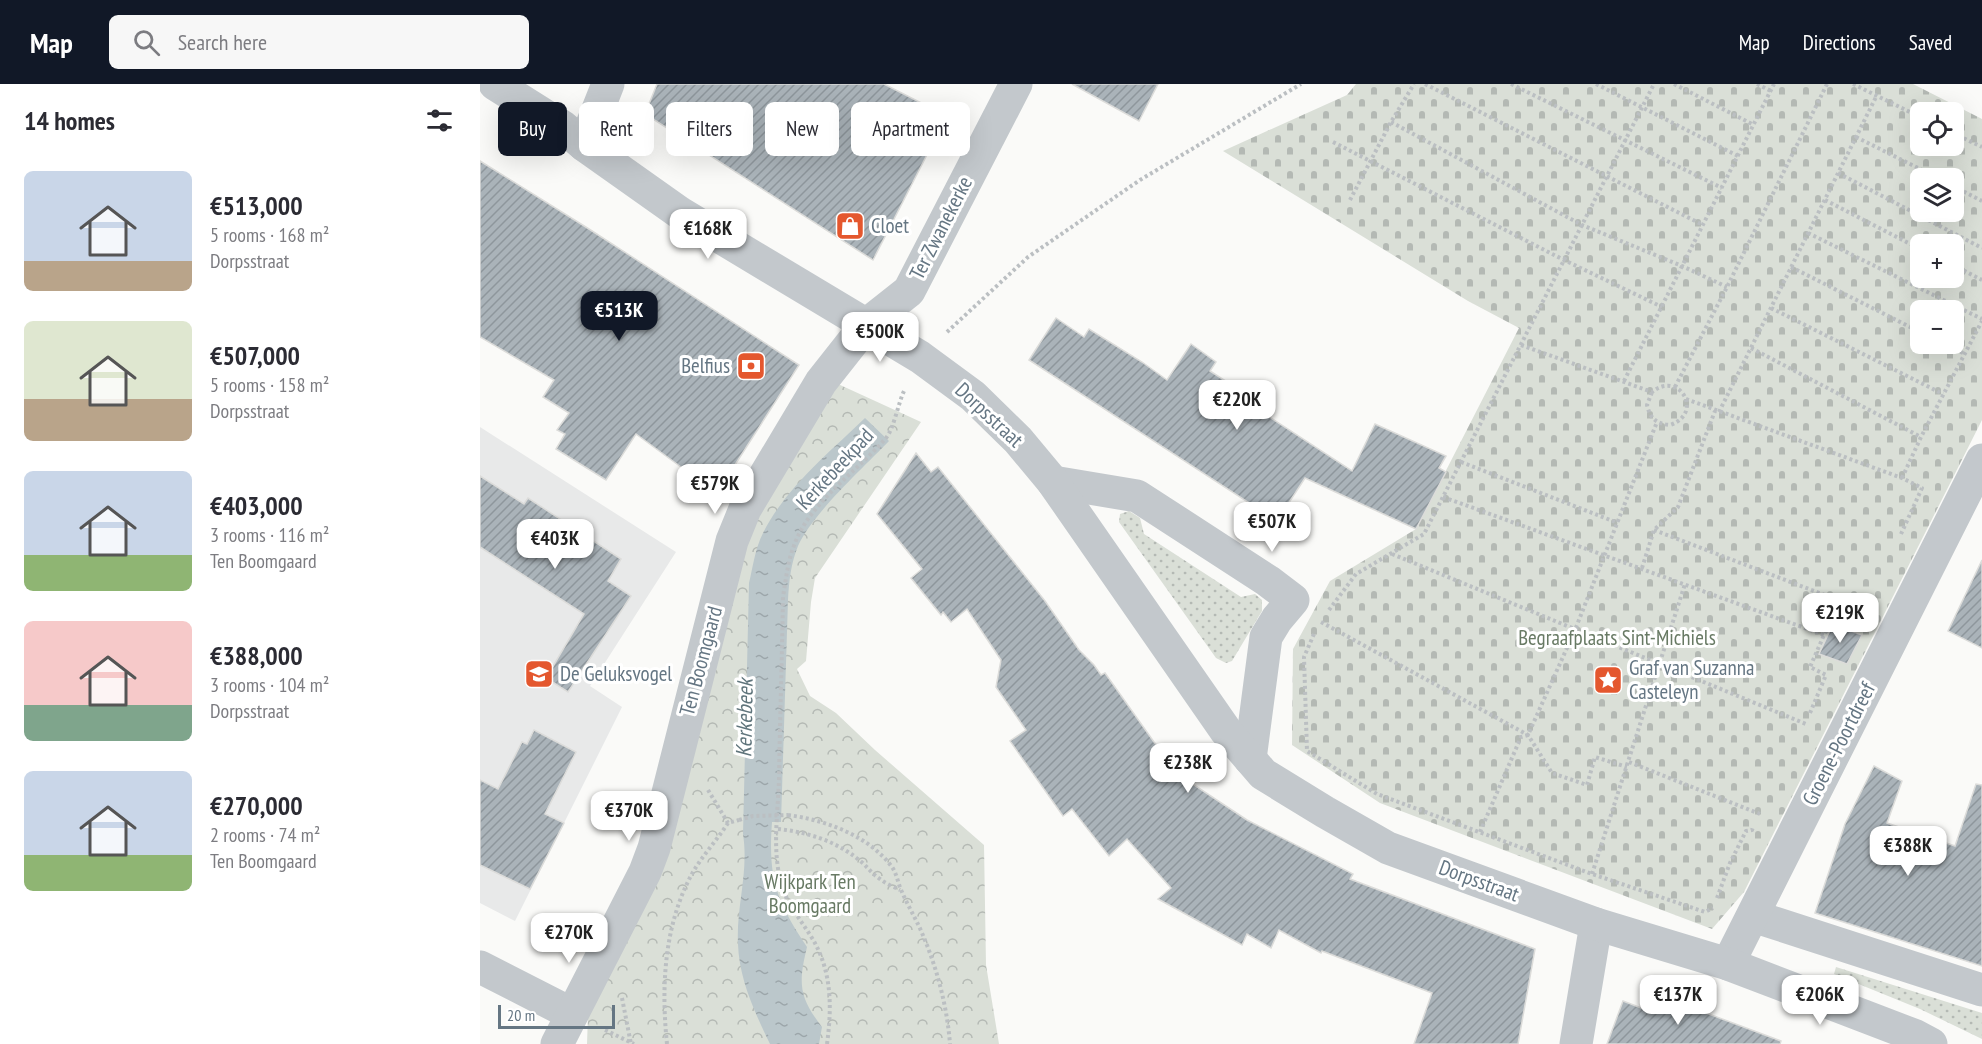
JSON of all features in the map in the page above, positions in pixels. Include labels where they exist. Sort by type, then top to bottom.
[{"type":"street","name":"Dorpsstraat","points":[[495,84],[563,127],[579,141]]},
{"type":"street","points":[[601,102],[608,84]]},
{"type":"street","name":"Ter Zwanekerke","points":[[866,325],[909,291],[1016,84]]},
{"type":"street","name":"Dorpsstraat","points":[[600,156],[680,213],[920,357],[973,396],[1018,440],[1053,482],[1226,730],[1263,774],[1388,848],[1596,924],[1728,964],[1916,1036],[1931,1044]]},
{"type":"street","name":"Ten Boomgaard","points":[[557,1044],[645,872],[654,848],[732,541],[745,509],[821,382],[866,325]]},
{"type":"street","name":"Groene-Poortdreef","points":[[1728,964],[1982,460]]},
{"type":"street","points":[[1053,482],[1137,496],[1268,581],[1293,600],[1266,637],[1250,759]]},
{"type":"street","points":[[1753,916],[1982,990]]},
{"type":"street","points":[[1576,1044],[1596,924]]},
{"type":"street","points":[[480,967],[572,1014]]},
{"type":"path","name":"Kerkebeekpad","points":[[827,1044],[831,1004],[823,958],[812,938],[794,914],[784,893],[779,874],[783,597],[787,567],[795,542],[804,525],[820,505],[888,436],[899,402],[920,357],[1028,257],[1140,180],[1301,84]]},
{"type":"path","points":[[1350,200],[1414,84]]},
{"type":"path","points":[[1425,84],[1703,225]]},
{"type":"path","points":[[1511,84],[1722,188]]},
{"type":"path","points":[[1596,84],[1738,156]]},
{"type":"path","points":[[1654,84],[1424,534],[1356,573],[1320,622],[1304,657],[1306,751],[1377,794],[1592,874],[1705,912],[1712,910],[1741,841],[1746,831],[1752,830],[1765,804]]},
{"type":"path","points":[[1674,84],[1754,124]]},
{"type":"path","points":[[1757,84],[1771,91]]},
{"type":"path","points":[[1624,381],[1774,84]]},
{"type":"path","points":[[1675,387],[1827,84]]},
{"type":"path","points":[[1853,84],[1910,112]]},
{"type":"path","points":[[1642,568],[1654,530],[1678,507],[1717,411],[1751,348],[1877,95]]},
{"type":"path","points":[[1391,122],[1582,225],[1727,287]]},
{"type":"path","points":[[1856,137],[1918,168]]},
{"type":"path","points":[[1964,138],[1982,147]]},
{"type":"path","points":[[1334,142],[1564,260],[1662,307]]},
{"type":"path","points":[[1838,173],[1982,249]]},
{"type":"path","points":[[1964,192],[1982,201]]},
{"type":"path","points":[[1825,200],[1910,244]]},
{"type":"path","points":[[1808,233],[1982,320],[1902,478]]},
{"type":"path","points":[[1791,267],[1910,327]]},
{"type":"path","points":[[1964,271],[1982,280]]},
{"type":"path","points":[[1771,308],[1943,394]]},
{"type":"path","points":[[1521,345],[1652,392]]},
{"type":"path","points":[[1751,348],[1921,437]]},
{"type":"path","points":[[1665,384],[1675,387],[1682,391],[1686,399],[1686,413],[1682,418],[1670,424],[1657,422],[1647,405],[1652,392],[1665,384]]},
{"type":"path","points":[[1686,399],[1902,478],[1922,488],[1898,539]]},
{"type":"path","points":[[1480,832],[1521,737],[1528,735],[1575,630],[1657,422]]},
{"type":"path","points":[[1461,462],[1618,523]]},
{"type":"path","points":[[1443,497],[1824,634]]},
{"type":"path","points":[[1654,530],[1865,610],[1870,600]]},
{"type":"path","points":[[1391,554],[1806,724]]},
{"type":"path","points":[[1592,874],[1685,584]]},
{"type":"path","points":[[1801,734],[1826,675],[1810,667],[1824,634],[1843,602]]},
{"type":"path","points":[[1320,622],[1528,735],[1552,773],[1587,785],[1595,757],[1627,767]]},
{"type":"path","points":[[1629,762],[1760,814]]},
{"type":"path","points":[[667,1044],[664,1011],[669,942],[679,904],[694,871],[728,823],[753,816],[788,815],[812,818],[858,838],[877,852],[892,868],[922,933],[938,977],[949,1026],[950,1044]]},
{"type":"path","points":[[778,829],[798,831],[821,838],[839,847],[859,860],[880,880],[901,891]]},
{"type":"shaded area","name":"De Geluksvogel","points":[[480,427],[676,552],[590,686],[622,707],[515,921],[480,903]]},
{"type":"green space","name":"Begraafplaats Sint-Michiels","points":[[1356,84],[1913,84],[1948,102],[1910,102],[1910,156],[1964,156],[1964,110],[1982,119],[1982,420],[1744,892],[1712,929],[1380,803],[1292,745],[1293,649],[1330,581],[1416,529],[1519,328],[1468,301],[1223,151],[1347,95]]},
{"type":"green space","name":"Wijkpark Ten Boomgaard","points":[[838,384],[921,422],[815,578],[806,661],[797,669],[810,696],[836,713],[984,845],[986,965],[999,1044],[587,1044],[588,1015],[746,537]]},
{"type":"green space","points":[[1129,511],[1140,518],[1144,534],[1241,597],[1255,594],[1262,600],[1262,611],[1232,661],[1226,663],[1216,658],[1119,522],[1120,514]]},
{"type":"green space","points":[[1836,967],[1982,1013],[1982,1039],[1920,1009],[1834,974]]},
{"type":"water","points":[[865,418],[889,441],[839,491],[815,519],[798,546],[791,572],[788,600],[781,822],[772,822],[771,859],[781,902],[807,947],[802,971],[802,990],[809,1007],[822,1027],[819,1044],[770,1044],[745,983],[738,944],[744,876],[749,583],[758,545],[773,516],[809,471]]},
{"type":"building","points":[[657,84],[884,84],[919,102],[851,102],[851,156],[926,156],[873,260],[711,156],[753,156],[753,102],[666,102],[666,127],[654,120],[654,102],[650,102]]},
{"type":"building","points":[[1072,84],[1158,84],[1139,121]]},
{"type":"building","points":[[480,161],[799,365],[724,482],[722,480],[715,492],[636,434],[606,480],[556,449],[565,434],[557,430],[569,413],[543,397],[554,380],[480,337]]},
{"type":"building","points":[[1056,318],[1084,337],[1089,329],[1167,380],[1191,344],[1216,362],[1210,371],[1255,400],[1251,405],[1352,471],[1375,424],[1446,456],[1439,468],[1446,472],[1416,529],[1305,478],[1277,521],[1029,360]]},
{"type":"building","points":[[916,453],[931,472],[938,467],[1045,601],[1079,650],[1101,675],[1105,673],[1154,742],[1191,783],[1247,820],[1353,874],[1350,879],[1535,949],[1518,1044],[1414,1044],[1432,993],[1322,951],[1321,953],[1279,930],[1271,948],[1247,934],[1242,945],[1158,899],[1171,888],[1127,839],[1109,856],[1072,809],[1063,816],[1010,741],[1026,730],[996,687],[1001,660],[967,609],[951,622],[943,612],[941,615],[911,578],[922,569],[877,514]]},
{"type":"building","points":[[480,476],[524,504],[528,498],[621,559],[608,581],[631,596],[568,692],[546,678],[584,614],[480,547]]},
{"type":"building","points":[[1982,560],[1982,648],[1948,631]]},
{"type":"building","points":[[1833,624],[1862,635],[1847,664],[1819,654]]},
{"type":"building","points":[[534,730],[576,752],[545,814],[564,823],[530,889],[480,865],[480,780],[498,789],[522,742],[527,744]]},
{"type":"building","points":[[1874,766],[1902,781],[1887,823],[1955,846],[1976,784],[1982,785],[1982,966],[1815,913],[1845,824]]},
{"type":"building","points":[[1650,992],[1781,1041],[1780,1044],[1607,1044],[1623,1001],[1644,1009]]},
{"type":"place","name":"Cloet","points":[[850,226]]},
{"type":"place","name":"Belfius","points":[[751,366]]},
{"type":"place","name":"De Geluksvogel","points":[[539,674]]},
{"type":"place","name":"Graf van Suzanna Casteleyn","points":[[1608,680]]},
{"type":"water label","name":"Kerkebeek","points":[[744,718]]}]
